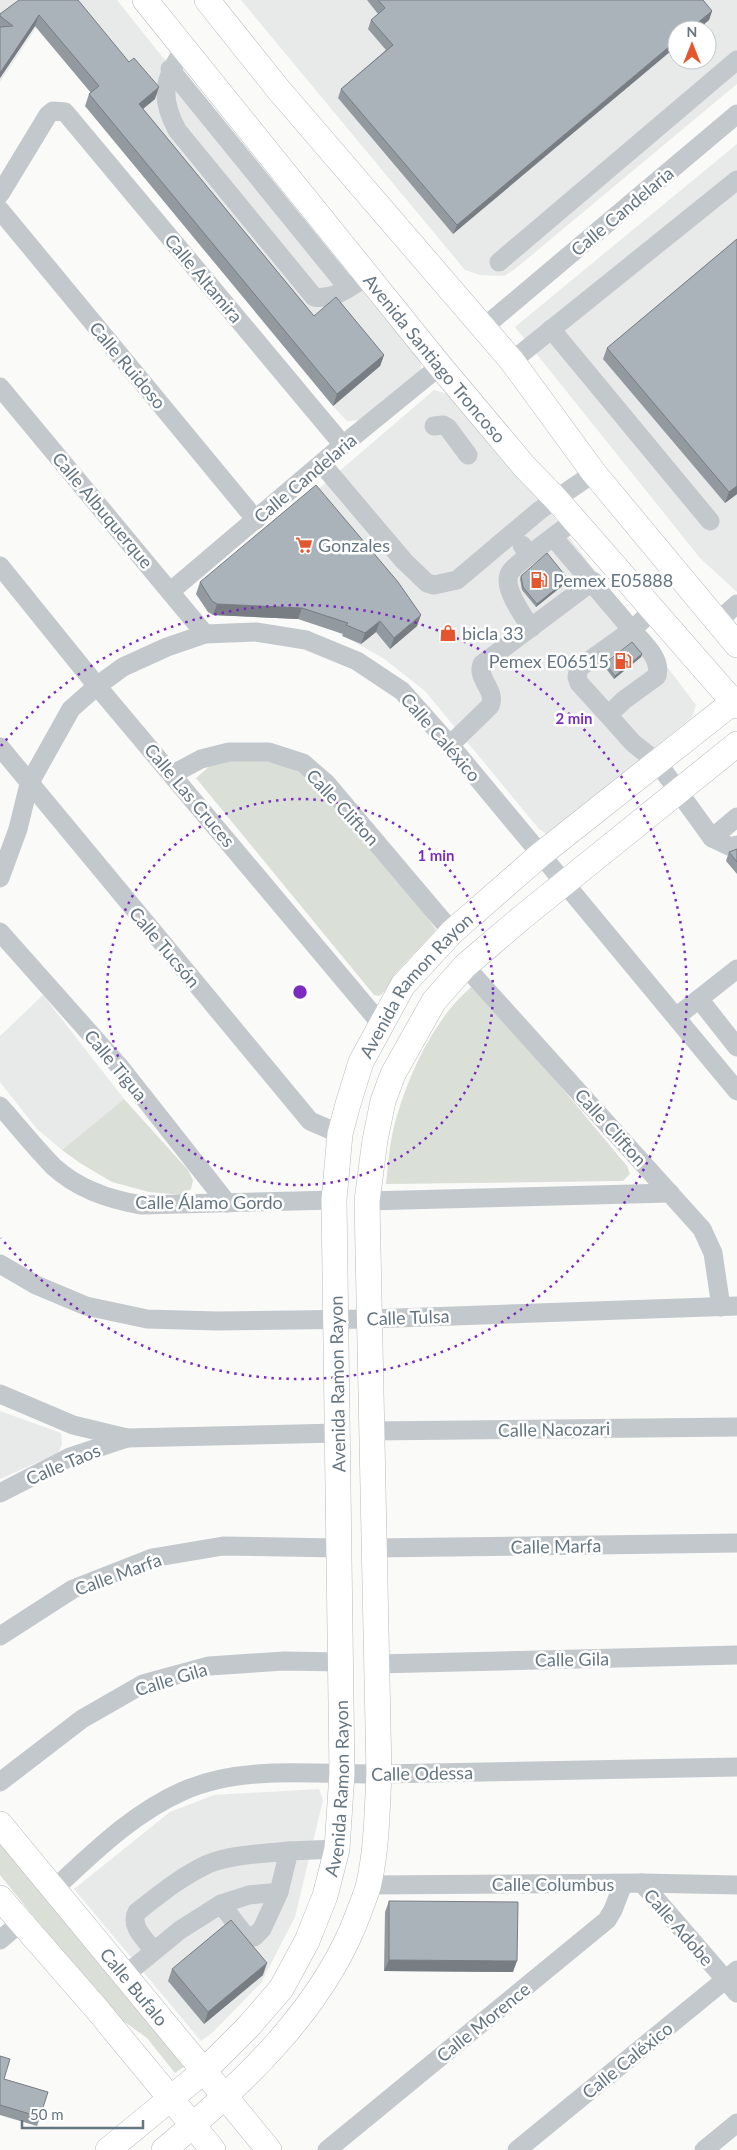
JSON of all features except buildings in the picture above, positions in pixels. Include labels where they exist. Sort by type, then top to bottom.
[{"type":"main road","name":"Avenida Santiago Troncoso","points":[[146,0],[357,282],[440,366],[524,466],[575,520],[736,702]]},
{"type":"main road","points":[[207,0],[278,89],[484,327],[512,361],[594,473],[730,634]]},
{"type":"main road","name":"Avenida Ramon Rayon","points":[[108,2150],[204,2071],[248,2027],[281,1989],[315,1923],[325,1896],[337,1849],[342,1773],[334,1200],[340,1134],[361,1062],[403,986],[452,932],[540,855],[736,702]]},
{"type":"main road","name":"Avenida Ramon Rayon","points":[[164,2150],[224,2097],[300,2018],[335,1964],[353,1929],[369,1885],[376,1841],[379,1774],[367,1201],[375,1140],[383,1101],[393,1074],[434,1001],[465,966],[737,744]]},
{"type":"main road","name":"Calle Bufalo","points":[[0,1824],[269,2150]]},
{"type":"main road","points":[[0,1898],[96,2008],[213,2150]]},
{"type":"street","points":[[170,69],[265,189],[357,282],[334,296],[325,299],[314,297],[177,130],[170,117],[166,101],[166,85],[170,69],[184,49]]},
{"type":"street","points":[[499,262],[737,60]]},
{"type":"street","name":"Calle Altamira","points":[[0,194],[48,115],[54,111],[65,112],[343,445]]},
{"type":"street","name":"Calle Candelaria","points":[[484,327],[737,114]]},
{"type":"street","points":[[512,361],[737,180]]},
{"type":"street","points":[[241,209],[265,189]]},
{"type":"street","name":"Calle Ruidoso","points":[[0,210],[256,520]]},
{"type":"street","points":[[552,329],[710,521]]},
{"type":"street","name":"Calle Candelaria","points":[[171,591],[343,445],[440,366]]},
{"type":"street","name":"Calle Albuquerque","points":[[0,387],[205,634]]},
{"type":"street","points":[[434,426],[443,425],[448,428],[468,455]]},
{"type":"street","points":[[322,464],[404,561],[427,583],[434,585],[457,580],[556,499],[594,473]]},
{"type":"street","points":[[531,628],[508,589],[507,581],[510,572],[528,555],[575,520]]},
{"type":"street","points":[[515,533],[528,555]]},
{"type":"street","points":[[553,537],[593,582],[657,661],[657,676],[624,700],[608,715]]},
{"type":"street","name":"Calle Las Cruces","points":[[0,566],[97,686],[382,1024]]},
{"type":"street","points":[[450,745],[490,706],[491,692],[481,674],[482,664],[593,582]]},
{"type":"street","points":[[730,634],[737,604]]},
{"type":"street","points":[[654,609],[632,630],[579,668],[577,677],[579,682],[633,743],[657,762],[712,838],[731,847],[737,845]]},
{"type":"street","name":"Calle Caléxico","points":[[0,878],[18,829],[29,784],[71,709],[97,686],[122,667],[167,647],[205,634],[256,632],[298,639],[357,661],[402,691],[450,745],[737,1091]]},
{"type":"street","name":"Calle Tucsón","points":[[0,747],[310,1121],[340,1134]]},
{"type":"street","name":"Calle Clifton","points":[[173,774],[202,760],[228,752],[269,752],[303,763],[326,782],[452,932]]},
{"type":"street","points":[[712,838],[737,817]]},
{"type":"street","name":"Calle Tigua","points":[[0,932],[119,1066],[227,1203]]},
{"type":"street","name":"Calle Clifton","points":[[465,966],[695,1220],[706,1237],[713,1253],[729,1306]]},
{"type":"street","points":[[676,1017],[737,969]]},
{"type":"street","points":[[699,999],[737,1047]]},
{"type":"street","name":"Calle Álamo Gordo","points":[[0,1106],[55,1168],[83,1186],[116,1200],[142,1205],[334,1200]]},
{"type":"street","points":[[367,1201],[670,1193]]},
{"type":"street","name":"Calle Tulsa","points":[[0,1264],[36,1285],[86,1306],[147,1319],[217,1321],[369,1319],[729,1306]]},
{"type":"street","points":[[0,1394],[73,1425],[127,1438],[338,1433]]},
{"type":"street","name":"Calle Nacozari","points":[[372,1431],[737,1427]]},
{"type":"street","name":"Calle Taos","points":[[0,1493],[70,1457],[127,1438]]},
{"type":"street","name":"Calle Marfa","points":[[374,1548],[737,1543]]},
{"type":"street","name":"Calle Marfa","points":[[0,1636],[72,1589],[152,1558],[224,1546],[339,1548]]},
{"type":"street","name":"Calle Gila","points":[[377,1664],[737,1655]]},
{"type":"street","name":"Calle Gila","points":[[0,1782],[82,1719],[143,1684],[208,1666],[284,1661],[341,1662]]},
{"type":"street","name":"Calle Odessa","points":[[54,1889],[106,1841],[155,1805],[184,1790],[226,1778],[258,1774],[379,1774],[737,1767]]},
{"type":"street","points":[[154,1950],[136,1927],[135,1916],[137,1912],[175,1883],[209,1864],[237,1856],[337,1849]]},
{"type":"street","points":[[221,1904],[244,1934],[254,1937],[262,1929],[279,1892],[289,1851]]},
{"type":"street","name":"Calle Adobe","points":[[632,1884],[733,1981]]},
{"type":"street","name":"Calle Morence","points":[[327,2150],[607,1920],[632,1884]]},
{"type":"street","name":"Calle Columbus","points":[[369,1885],[737,1885]]},
{"type":"street","points":[[125,1975],[180,1930],[221,1904],[249,1895],[279,1892]]},
{"type":"street","points":[[0,1940],[20,1923]]},
{"type":"street","name":"Calle Caléxico","points":[[517,2150],[733,1981]]},
{"type":"street","points":[[704,2150],[737,2123]]},
{"type":"shaded area","points":[[0,0],[117,0],[156,49],[421,360],[421,370],[362,420],[347,421],[85,106],[95,97],[36,28],[0,82]]},
{"type":"shaded area","points":[[241,0],[737,0],[737,84],[515,269],[504,276],[480,275],[465,270]]},
{"type":"shaded area","points":[[737,144],[737,592],[700,558],[515,327]]},
{"type":"shaded area","points":[[434,390],[451,395],[553,516],[696,705],[692,717],[548,835],[539,829],[425,691],[383,658],[335,631],[298,619],[213,615],[208,612],[196,594]]},
{"type":"shaded area","points":[[239,758],[265,760],[289,766],[311,780],[415,900],[436,930],[395,974],[384,992],[379,996],[374,995],[196,778],[211,765]]},
{"type":"shaded area","points":[[475,984],[627,1166],[630,1174],[623,1181],[386,1184],[393,1131],[413,1071],[434,1031],[460,997]]},
{"type":"shaded area","points":[[43,995],[124,1099],[62,1150],[37,1129],[0,1082],[0,1036]]},
{"type":"shaded area","points":[[124,1099],[188,1170],[193,1180],[191,1189],[182,1195],[149,1192],[112,1182],[62,1150]]},
{"type":"shaded area","points":[[0,1411],[61,1433],[62,1445],[58,1453],[0,1479]]},
{"type":"shaded area","points":[[319,1789],[323,1800],[295,1917],[261,1983],[212,2033],[201,2041],[74,1889],[170,1812],[214,1795]]},
{"type":"shaded area","points":[[0,1841],[185,2066],[175,2073],[147,2038],[112,2013],[0,1875]]},
{"type":"place","name":"Gonzales","points":[[304,545]]},
{"type":"place","name":"Pemex E05888","points":[[539,580]]},
{"type":"place","name":"bicla 33","points":[[448,633]]},
{"type":"place","name":"Pemex E06515","points":[[623,661]]}]
